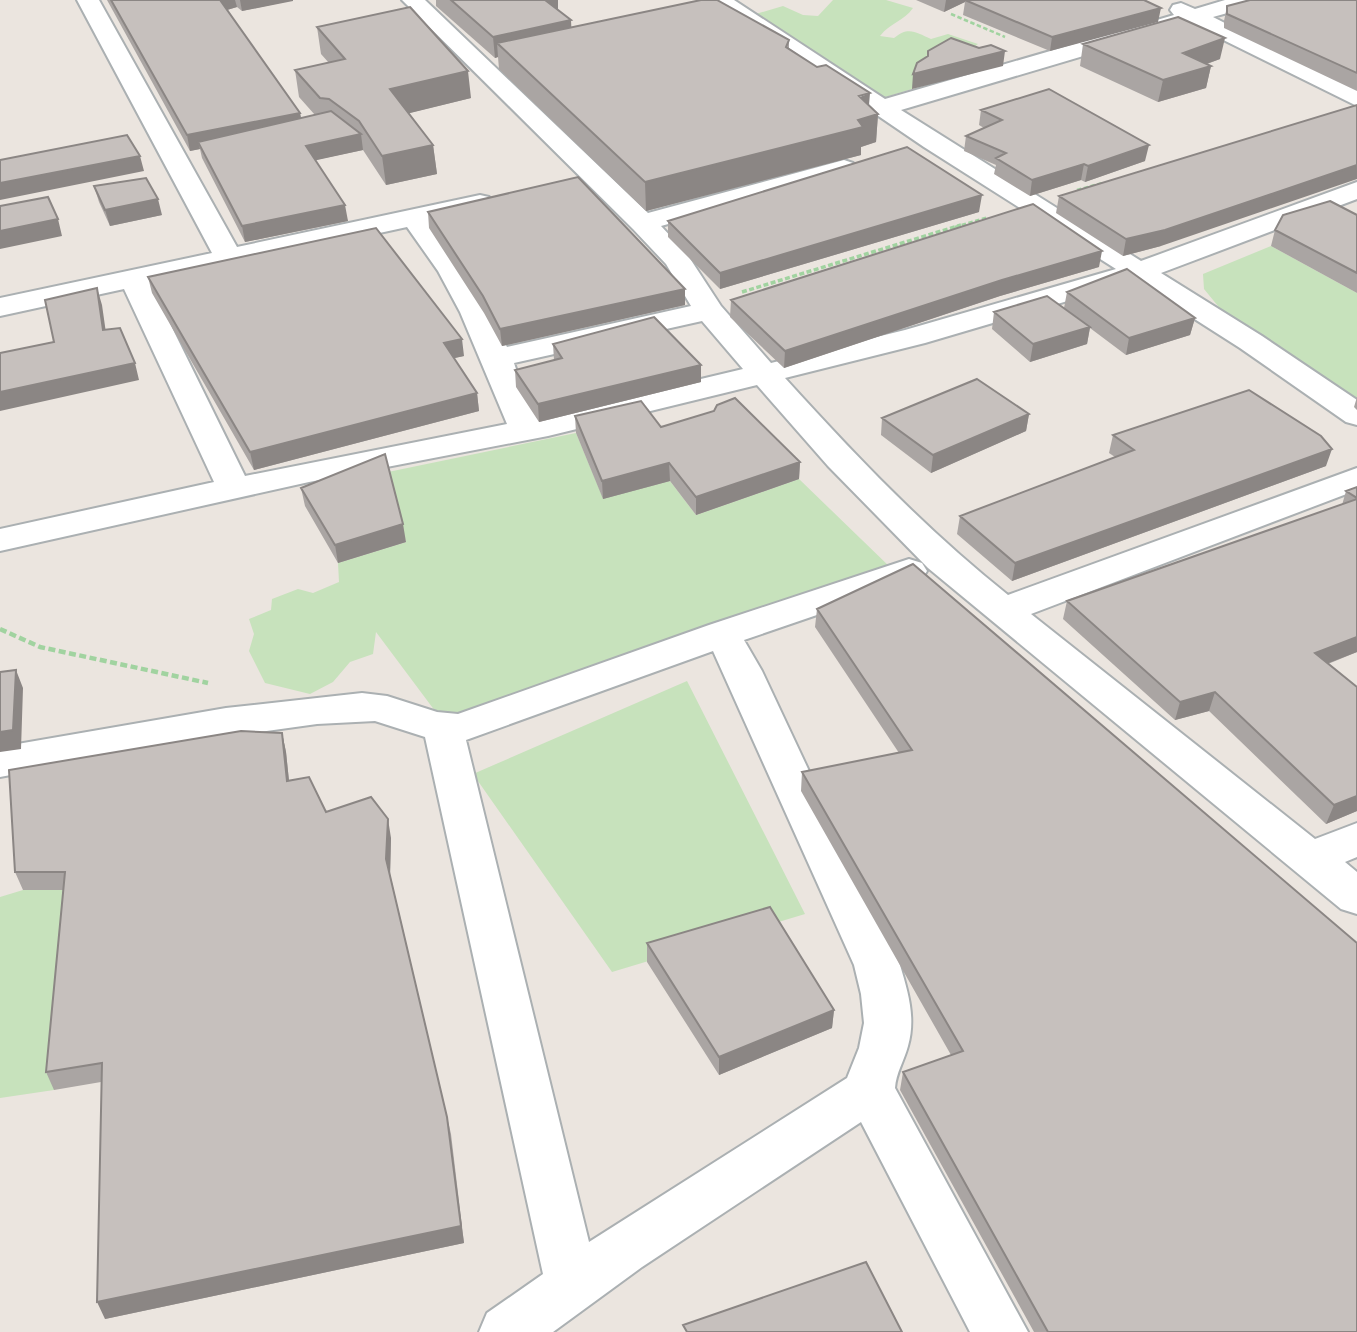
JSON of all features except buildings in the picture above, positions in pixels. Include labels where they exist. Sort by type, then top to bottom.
[{"type":"street","points":[[88,0],[229,258]]},
{"type":"street","points":[[413,0],[494,62],[583,181],[643,223],[677,260],[709,311],[765,375],[841,458],[941,560],[1357,897]]},
{"type":"street","points":[[1158,0],[1357,99]]},
{"type":"street","points":[[884,107],[1248,0]]},
{"type":"street","points":[[720,8],[884,107],[933,142],[1251,342],[1357,415]]},
{"type":"street","points":[[907,150],[933,142]]},
{"type":"street","points":[[643,223],[867,161]]},
{"type":"street","points":[[0,540],[309,472],[526,430],[765,375],[914,337],[1140,271],[1357,190]]},
{"type":"street","points":[[0,307],[505,198]]},
{"type":"street","points":[[415,218],[452,271],[498,358],[508,393],[526,430]]},
{"type":"street","points":[[134,279],[235,489]]},
{"type":"street","points":[[498,358],[709,311]]},
{"type":"street","points":[[1005,610],[1357,478]]},
{"type":"street","points":[[0,762],[306,710],[368,707],[392,710],[453,729],[941,560]]},
{"type":"street","points":[[722,634],[743,671],[877,965],[884,987],[888,1021],[885,1045],[870,1077],[870,1090],[881,1115],[1000,1332]]},
{"type":"street","points":[[443,727],[573,1286]]},
{"type":"street","points":[[1310,859],[1357,839]]},
{"type":"street","points":[[507,1332],[624,1249],[870,1090]]},
{"type":"path","points":[[0,629],[40,647],[221,687]]},
{"type":"green space","points":[[833,0],[886,0],[913,8],[880,36],[894,38],[912,31],[931,39],[948,34],[978,44],[963,55],[916,78],[912,89],[879,99],[749,16],[783,6],[803,15],[818,16]]},
{"type":"green space","points":[[1271,246],[1357,293],[1357,406],[1227,317],[1204,289],[1203,274]]},
{"type":"green space","points":[[576,433],[603,498],[670,481],[696,515],[799,479],[892,569],[444,723],[376,632],[373,654],[350,662],[333,682],[310,694],[265,683],[249,651],[254,634],[249,619],[271,610],[272,599],[298,589],[313,593],[339,582],[338,563],[406,542],[388,472]]},
{"type":"green space","points":[[687,681],[805,914],[612,972],[473,774]]},
{"type":"green space","points":[[23,890],[72,890],[54,1090],[0,1098],[0,897]]}]
